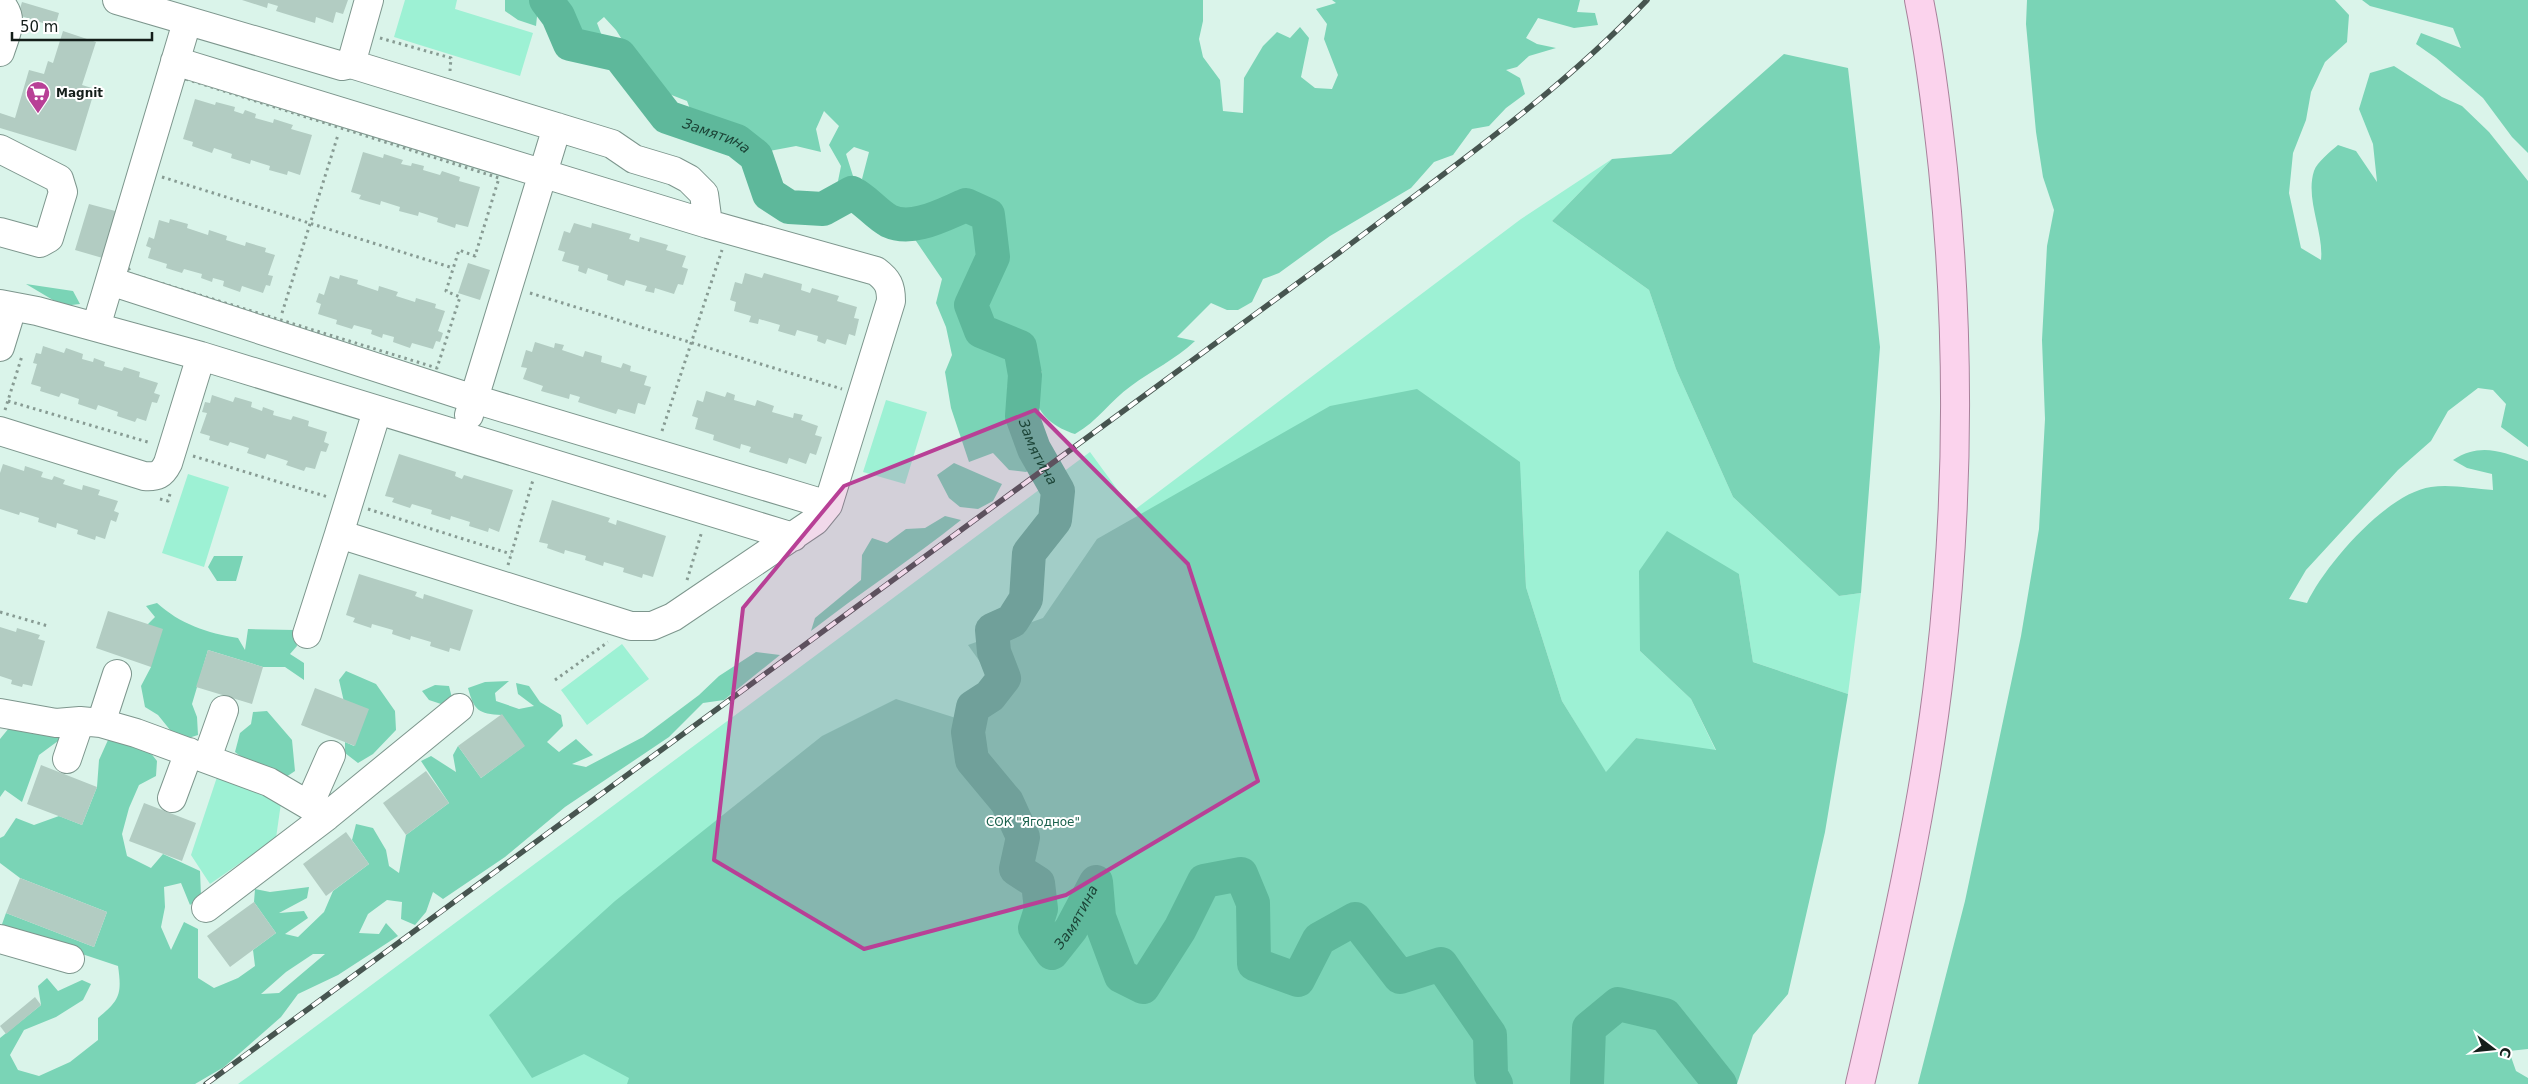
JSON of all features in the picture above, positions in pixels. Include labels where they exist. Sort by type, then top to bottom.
[{"type":"main road","points":[[1860,1084],[1890,955],[1918,816],[1940,669],[1949,573],[1955,450],[1955,348],[1950,241],[1938,125],[1919,0]]},
{"type":"lane","points":[[117,0],[187,22],[448,93],[612,144],[634,159],[674,171],[689,179],[704,194],[720,240]]},
{"type":"lane","points":[[338,116],[347,65],[360,33],[370,0]]},
{"type":"lane","points":[[0,3],[8,12],[9,22],[0,52]]},
{"type":"lane","points":[[96,326],[146,172],[174,61],[187,22]]},
{"type":"lane","points":[[174,61],[338,116],[543,174],[720,240],[876,271],[886,279],[891,288],[891,301],[828,505],[815,521],[793,537],[673,617],[652,626],[631,626],[350,537]]},
{"type":"lane","points":[[463,436],[557,126]]},
{"type":"lane","points":[[0,149],[58,179],[63,192],[49,238],[45,241],[40,243],[0,232]]},
{"type":"lane","points":[[110,281],[277,326],[474,399],[828,505]]},
{"type":"lane","points":[[12,347],[6,306],[37,311],[96,326],[201,356],[793,537]]},
{"type":"lane","points":[[1,424],[144,476],[154,476],[164,472],[168,463],[201,356]]},
{"type":"lane","points":[[307,634],[350,537],[350,501],[377,411]]},
{"type":"lane","points":[[68,759],[118,674]]},
{"type":"lane","points":[[206,908],[318,810],[459,708]]},
{"type":"lane","points":[[172,798],[224,710]]},
{"type":"lane","points":[[0,713],[56,723],[91,722],[198,755],[269,782],[318,810]]},
{"type":"lane","points":[[318,810],[331,755]]},
{"type":"lane","points":[[0,939],[70,959]]},
{"type":"path","points":[[360,33],[451,58],[448,93]]},
{"type":"path","points":[[186,79],[338,116],[500,178],[474,256],[459,250],[446,291],[460,297],[436,368],[277,326],[131,274],[126,262],[146,172],[176,85],[186,79]]},
{"type":"path","points":[[277,326],[311,222],[338,116]]},
{"type":"path","points":[[146,172],[311,222],[453,268]]},
{"type":"path","points":[[655,454],[691,342],[720,240]]},
{"type":"path","points":[[525,301],[528,292],[844,390],[846,381]]},
{"type":"path","points":[[1,424],[8,401],[12,347]]},
{"type":"path","points":[[8,401],[160,446]]},
{"type":"path","points":[[192,456],[350,501],[511,554]]},
{"type":"path","points":[[502,585],[534,478],[525,476]]},
{"type":"path","points":[[350,501],[350,537]]},
{"type":"path","points":[[693,530],[702,533]]},
{"type":"path","points":[[0,612],[48,626]]},
{"type":"path","points":[[600,639],[605,644]]},
{"type":"highlighted area","points":[[1035,410],[1188,564],[1258,781],[1066,895],[864,949],[714,860],[743,608],[844,486]]},
{"type":"green space","points":[[405,0],[457,0],[455,9],[533,33],[520,76],[394,37]]},
{"type":"green space","points":[[505,0],[543,0],[538,7],[536,26],[518,20],[505,11]]},
{"type":"green space","points":[[562,0],[1203,0],[1203,21],[1199,39],[1203,57],[1220,80],[1223,111],[1243,113],[1244,78],[1263,46],[1277,32],[1290,38],[1300,27],[1309,38],[1301,77],[1315,88],[1332,89],[1338,75],[1324,39],[1327,24],[1316,9],[1336,3],[1332,0],[1580,0],[1577,12],[1595,13],[1598,25],[1574,28],[1538,18],[1526,38],[1537,44],[1556,48],[1529,56],[1517,67],[1506,70],[1520,78],[1525,94],[1506,108],[1489,126],[1472,129],[1453,155],[1434,162],[1411,188],[1330,236],[1279,273],[1263,279],[1252,302],[1238,310],[1227,310],[1211,303],[1177,337],[1195,341],[1180,354],[1131,386],[1075,434],[1054,424],[1042,413],[1036,399],[1036,391],[1042,372],[1031,360],[1016,368],[1007,388],[1015,407],[1038,423],[1025,449],[1045,445],[1044,462],[1026,472],[1009,470],[993,453],[969,462],[951,408],[945,372],[952,355],[946,327],[936,303],[942,279],[901,219],[880,202],[862,179],[869,152],[854,147],[846,154],[853,176],[835,196],[841,166],[829,145],[839,126],[824,111],[816,129],[821,152],[796,146],[764,152],[744,136],[720,139],[713,127],[695,122],[687,101],[656,89],[648,81],[616,30],[604,17],[597,23],[605,44],[617,61],[600,63],[582,54],[576,28]]},
{"type":"green space","points":[[2027,0],[2335,0],[2349,15],[2347,42],[2325,62],[2311,92],[2306,120],[2293,153],[2289,193],[2301,248],[2321,260],[2320,238],[2312,193],[2314,171],[2318,164],[2338,145],[2356,151],[2377,182],[2373,144],[2359,109],[2370,73],[2394,66],[2442,97],[2462,106],[2489,132],[2528,181],[2528,447],[2501,427],[2506,404],[2493,390],[2478,388],[2448,411],[2431,441],[2398,470],[2306,570],[2289,599],[2307,603],[2328,570],[2359,533],[2377,516],[2414,492],[2439,486],[2493,490],[2492,474],[2467,468],[2453,460],[2472,452],[2490,450],[2528,461],[2528,1049],[2509,1051],[2516,1071],[2528,1078],[2528,1084],[1918,1084],[1965,901],[2021,636],[2039,529],[2045,419],[2042,340],[2047,246],[2054,210],[2043,177],[2036,132],[2026,24]]},
{"type":"green space","points":[[2362,0],[2528,0],[2528,153],[2512,137],[2483,98],[2436,58],[2416,44],[2421,33],[2461,48],[2453,28],[2370,6]]},
{"type":"green space","points":[[1784,54],[1848,68],[1880,347],[1861,593],[1839,596],[1733,497],[1676,369],[1649,290],[1552,221],[1612,159],[1671,154]]},
{"type":"green space","name":"СОК \"Ягодное\"","points":[[1612,159],[1552,221],[1649,290],[1676,369],[1733,497],[1839,596],[1861,593],[1848,694],[1753,662],[1739,574],[1640,651],[1691,699],[1716,751],[1636,738],[1606,773],[1562,701],[1526,587],[1520,462],[1546,1084],[238,1084],[1090,452],[1133,511],[1521,219]]},
{"type":"green space","points":[[26,284],[73,291],[80,304],[63,306]]},
{"type":"green space","points":[[1417,389],[1520,462],[1526,587],[1562,701],[1606,772],[1636,738],[1716,750],[1691,699],[1640,651],[1639,571],[1667,531],[1739,574],[1753,662],[1848,694],[1825,832],[1788,994],[1753,1035],[1737,1084],[627,1084],[629,1078],[584,1054],[532,1078],[489,1015],[615,901],[822,736],[896,699],[959,719],[990,676],[968,645],[1043,618],[1097,539],[1330,406]]},
{"type":"green space","points":[[886,400],[927,412],[905,484],[863,472]]},
{"type":"green space","points":[[954,463],[1002,484],[993,501],[978,509],[960,507],[949,498],[937,475]]},
{"type":"green space","points":[[188,474],[229,487],[204,567],[162,553]]},
{"type":"green space","points":[[945,516],[961,520],[811,631],[815,618],[861,580],[862,555],[872,538],[887,543],[906,529],[925,528]]},
{"type":"green space","points":[[214,556],[243,556],[236,581],[217,581],[208,567]]},
{"type":"green space","points":[[157,603],[185,622],[215,633],[238,638],[245,650],[248,629],[294,630],[297,646],[290,654],[304,663],[304,680],[285,667],[263,667],[208,650],[192,704],[197,717],[198,735],[179,741],[158,715],[145,707],[141,686],[151,667],[148,624],[155,617],[146,606]]},
{"type":"green space","points":[[622,644],[649,679],[587,725],[561,690]]},
{"type":"green space","points":[[756,652],[780,655],[724,700],[703,703],[669,737],[565,807],[505,857],[443,899],[433,892],[426,912],[415,925],[401,919],[402,902],[387,900],[368,914],[359,933],[379,934],[386,923],[398,936],[338,975],[298,994],[281,1017],[224,1067],[195,1084],[0,1084],[0,1038],[41,1005],[38,986],[47,978],[58,991],[82,980],[91,984],[83,1000],[56,1017],[24,1030],[10,1055],[18,1070],[39,1076],[70,1062],[98,1040],[98,1018],[111,1006],[118,996],[120,983],[118,966],[1,927],[6,913],[94,947],[107,912],[20,878],[0,863],[0,838],[4,836],[16,818],[34,825],[59,816],[82,825],[97,787],[99,760],[108,740],[130,739],[147,749],[157,761],[156,776],[139,785],[129,808],[122,834],[127,856],[151,868],[163,854],[200,871],[201,896],[190,905],[181,883],[164,887],[165,907],[161,927],[171,950],[184,922],[198,929],[198,978],[214,988],[238,978],[255,966],[253,950],[276,933],[254,902],[255,889],[270,892],[309,887],[307,898],[279,913],[304,911],[308,918],[285,934],[298,937],[324,912],[333,891],[369,864],[352,840],[356,824],[373,828],[386,850],[389,866],[399,873],[406,835],[449,803],[421,761],[431,756],[456,772],[453,755],[458,746],[481,778],[524,746],[502,715],[482,712],[475,706],[468,688],[485,682],[509,681],[495,693],[496,701],[519,709],[534,706],[518,694],[516,683],[529,686],[540,702],[561,715],[563,726],[547,742],[559,752],[576,739],[593,755],[572,764],[586,767],[643,737],[699,695],[719,676]],"holes":[[[313,954],[325,954],[279,993],[261,994],[286,972]]]},
{"type":"green space","points":[[346,671],[376,684],[395,711],[396,730],[373,754],[358,763],[345,753],[345,742],[354,746],[339,680]]},
{"type":"green space","points":[[435,685],[449,686],[452,698],[441,704],[429,700],[422,691]]},
{"type":"green space","points":[[267,711],[292,740],[295,771],[286,777],[257,769],[235,752],[240,733],[251,724],[253,712]]},
{"type":"green space","points":[[9,728],[41,730],[62,738],[39,755],[22,802],[5,790],[0,797],[0,739]]},
{"type":"green space","points":[[218,774],[281,803],[276,838],[210,884],[191,855]]},
{"type":"building","points":[[242,0],[348,0],[343,14],[336,12],[333,23],[316,17],[315,23],[276,11],[278,6],[268,3],[267,8]]},
{"type":"building","points":[[22,2],[59,13],[55,27],[18,15]]},
{"type":"building","points":[[63,31],[96,42],[82,85],[95,89],[76,151],[0,128],[0,113],[15,118],[29,70],[44,74],[48,61],[53,63]]},
{"type":"building","points":[[195,99],[215,105],[216,102],[235,107],[234,111],[243,114],[245,110],[256,114],[255,118],[273,123],[274,119],[293,125],[291,129],[312,135],[300,175],[288,171],[287,175],[269,170],[270,166],[251,160],[250,164],[231,158],[232,154],[214,148],[212,153],[192,146],[193,142],[183,139]]},
{"type":"building","points":[[363,152],[383,158],[384,154],[403,160],[401,164],[411,166],[412,163],[424,166],[423,170],[440,175],[442,171],[460,177],[459,181],[480,187],[468,227],[456,224],[455,228],[437,222],[438,218],[419,212],[418,216],[399,211],[400,207],[381,201],[380,205],[359,199],[361,195],[351,192]]},
{"type":"building","points":[[89,204],[119,212],[106,259],[75,250]]},
{"type":"building","points":[[170,219],[188,224],[187,228],[208,235],[209,230],[227,236],[226,240],[245,246],[246,242],[266,248],[265,252],[275,255],[268,275],[273,276],[270,286],[266,285],[263,293],[242,286],[240,292],[223,286],[224,281],[213,278],[212,282],[201,278],[202,274],[184,269],[182,273],[166,268],[167,264],[148,258],[151,248],[146,246],[149,237],[154,239],[159,220],[169,223]]},
{"type":"building","points":[[574,223],[591,228],[592,223],[631,234],[629,239],[639,242],[640,237],[668,245],[666,250],[686,256],[682,267],[688,269],[683,285],[678,284],[674,294],[655,288],[654,293],[645,291],[647,286],[626,280],[624,286],[607,280],[608,275],[588,268],[586,274],[578,271],[579,266],[562,261],[565,252],[558,250],[564,231],[570,233]]},
{"type":"building","points":[[468,263],[490,270],[480,300],[458,293]]},
{"type":"building","points":[[745,273],[762,278],[764,273],[802,284],[801,290],[810,293],[812,288],[839,296],[837,301],[857,307],[854,318],[859,319],[855,336],[849,334],[846,345],[827,339],[825,344],[817,341],[818,336],[797,330],[795,336],[778,331],[780,325],[759,319],[758,324],[749,322],[751,316],[734,311],[736,302],[730,300],[735,282],[742,284]]},
{"type":"building","points":[[340,275],[358,280],[357,284],[378,291],[379,286],[398,292],[396,296],[415,302],[416,298],[436,304],[435,308],[445,311],[438,331],[443,333],[440,342],[436,341],[433,349],[412,343],[410,348],[393,342],[394,337],[383,334],[382,338],[371,334],[372,330],[354,325],[352,329],[336,324],[337,320],[318,314],[321,304],[316,302],[319,293],[324,295],[330,276],[339,279]]},
{"type":"building","points":[[535,342],[554,348],[555,343],[564,345],[562,350],[583,357],[585,351],[602,356],[601,362],[621,368],[623,363],[631,366],[630,371],[647,376],[644,385],[651,387],[645,405],[638,403],[635,414],[618,409],[616,414],[578,402],[580,397],[570,394],[569,399],[541,391],[543,386],[523,379],[527,368],[521,367],[526,350],[532,352]]},
{"type":"building","points":[[43,346],[64,353],[66,348],[83,354],[82,359],[93,362],[94,358],[105,362],[104,366],[122,371],[124,367],[140,372],[139,377],[158,383],[154,393],[160,395],[157,403],[152,402],[146,421],[137,418],[135,422],[117,416],[118,412],[98,405],[96,410],[78,404],[79,399],[61,393],[59,397],[40,391],[41,387],[31,384],[37,364],[33,363],[36,353],[41,354]]},
{"type":"building","points":[[706,391],[725,397],[727,392],[735,395],[734,400],[755,406],[757,400],[774,406],[772,412],[793,418],[794,413],[803,415],[801,420],[818,426],[815,435],[822,437],[816,455],[810,453],[806,464],[789,458],[787,464],[749,452],[751,447],[741,444],[740,449],[713,440],[714,435],[695,429],[698,418],[692,416],[697,400],[703,402]]},
{"type":"building","points":[[212,395],[233,402],[235,397],[252,402],[251,407],[262,411],[263,407],[274,411],[273,415],[291,420],[293,416],[309,421],[308,426],[327,432],[324,442],[329,444],[326,452],[321,451],[315,469],[306,467],[304,471],[286,465],[288,461],[267,454],[265,459],[247,453],[249,448],[230,442],[228,446],[209,440],[210,436],[200,433],[207,413],[202,412],[205,402],[210,403]]},
{"type":"building","points":[[399,454],[456,472],[455,476],[462,479],[464,475],[513,490],[499,532],[489,528],[488,532],[469,526],[470,522],[451,516],[450,520],[431,514],[432,510],[412,504],[410,508],[392,502],[394,498],[385,496]]},
{"type":"building","points":[[3,464],[24,471],[25,466],[43,472],[41,477],[52,480],[54,476],[65,480],[63,484],[82,490],[83,485],[100,490],[98,495],[118,501],[114,511],[119,513],[116,522],[111,520],[105,539],[96,536],[95,540],[77,534],[78,530],[57,523],[56,528],[38,522],[39,518],[20,512],[19,515],[0,509],[0,473]]},
{"type":"building","points":[[552,500],[610,518],[608,522],[616,525],[617,520],[666,536],[653,577],[643,574],[642,578],[623,572],[624,568],[604,562],[603,566],[585,560],[586,556],[565,550],[564,554],[547,548],[548,544],[539,542]]},
{"type":"building","points":[[359,574],[417,592],[415,596],[423,599],[424,594],[473,610],[460,651],[450,648],[449,652],[430,646],[431,642],[411,636],[410,640],[392,634],[393,630],[372,624],[371,628],[353,622],[355,618],[346,615]]},
{"type":"building","points":[[108,611],[163,629],[151,667],[96,648]]},
{"type":"building","points":[[0,627],[16,632],[17,628],[40,635],[38,639],[45,641],[32,686],[23,684],[22,687],[11,684],[12,680],[0,676]]},
{"type":"building","points":[[208,650],[263,667],[252,704],[196,687]]},
{"type":"building","points":[[315,688],[369,709],[355,746],[301,725]]},
{"type":"building","points":[[502,714],[525,746],[481,778],[458,746]]},
{"type":"building","points":[[41,765],[97,787],[82,825],[27,804]]},
{"type":"building","points":[[426,771],[449,803],[406,835],[383,803]]},
{"type":"building","points":[[144,803],[196,823],[182,861],[129,841]]},
{"type":"building","points":[[346,832],[369,864],[326,896],[303,864]]},
{"type":"building","points":[[20,878],[107,912],[94,947],[6,913]]},
{"type":"building","points":[[254,902],[276,933],[230,967],[207,936]]},
{"type":"building","points":[[35,997],[41,1005],[6,1034],[0,1026]]},
{"type":"waterway","name":"Замятина","points":[[546,0],[558,16],[570,44],[619,55],[667,117],[737,141],[756,156],[769,194],[789,207],[823,209],[852,193],[884,218],[898,224],[918,223],[966,205],[988,215],[993,257],[971,305],[981,331],[1020,347],[1025,375],[1022,416],[1034,449],[1058,491],[1055,520],[1029,553],[1026,599],[1012,621],[992,630],[994,652],[1004,678],[990,696],[973,707],[968,732],[972,760],[1007,802],[1023,837],[1016,869],[1038,883],[1041,909],[1035,928],[1052,953],[1071,929],[1096,882],[1099,917],[1121,976],[1143,987],[1180,929],[1204,881],[1241,874],[1253,903],[1254,964],[1298,980],[1319,939],[1355,919],[1400,977],[1441,964],[1490,1035],[1491,1075],[1496,1084]]},
{"type":"waterway","name":"Замятина","points":[[1587,1084],[1589,1028],[1618,1004],[1665,1015],[1720,1084]]},
{"type":"railway","points":[[206,1084],[1340,252],[1538,101],[1612,35],[1647,0]]},
{"type":"place","name":"Magnit","points":[[38,114]]}]
